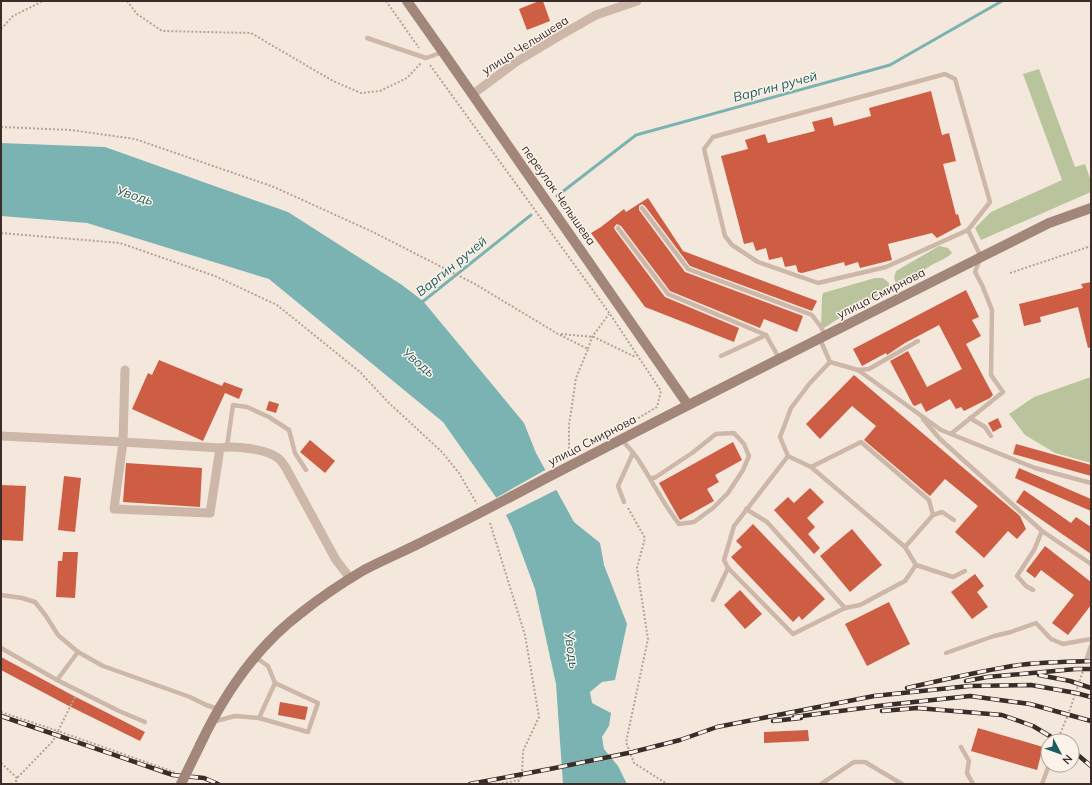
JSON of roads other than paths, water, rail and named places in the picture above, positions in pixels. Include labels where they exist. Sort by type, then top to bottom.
[{"type":"main road","name":"переулок Челышева","points":[[407,1],[473,94],[688,406]]},
{"type":"main road","name":"улица Смирнова","points":[[181,784],[218,709],[254,657],[277,633],[300,613],[350,578],[474,516],[822,336],[1049,223],[1091,208]]},
{"type":"street","name":"улица Челышева","points":[[473,94],[516,62],[596,15],[637,1]]},
{"type":"street","points":[[126,370],[124,442],[114,509],[210,513],[224,447]]},
{"type":"street","points":[[1,436],[224,447],[268,453],[279,458],[286,468],[336,560],[350,578]]},
{"type":"lane","points":[[367,38],[426,58],[443,52]]},
{"type":"lane","points":[[945,74],[955,79],[990,202],[968,230],[886,267],[818,283],[758,262],[728,240],[725,236],[704,149],[713,137],[945,74]]},
{"type":"lane","points":[[642,208],[688,269],[812,315],[821,327],[822,336],[830,362]]},
{"type":"lane","points":[[618,228],[668,294],[766,335],[779,358]]},
{"type":"lane","points":[[952,433],[1003,392],[991,375],[992,310],[975,272],[981,257],[968,230]]},
{"type":"lane","points":[[721,356],[766,335]]},
{"type":"lane","points":[[858,370],[869,368],[918,341]]},
{"type":"lane","points":[[830,362],[858,370],[941,430],[952,433],[1035,468],[1091,483]]},
{"type":"lane","points":[[830,362],[810,383],[791,408],[780,437],[788,456],[811,467],[905,547],[916,565],[953,577],[965,571]]},
{"type":"lane","points":[[224,447],[233,405],[247,407],[269,417],[289,430],[295,453],[306,470]]},
{"type":"lane","points":[[918,414],[940,439],[1042,531],[1091,564]]},
{"type":"lane","points":[[970,418],[985,427],[992,436]]},
{"type":"lane","points":[[622,440],[640,462],[650,480],[669,511],[679,524],[694,522],[713,508],[728,493],[743,470],[749,456],[744,444],[734,433],[716,434],[692,454],[650,480]]},
{"type":"lane","points":[[811,467],[861,442],[929,500],[933,515]]},
{"type":"lane","points":[[624,502],[618,486],[633,453]]},
{"type":"lane","points":[[788,456],[734,526],[724,560],[728,568],[793,634],[844,608],[860,605],[905,581],[916,565]]},
{"type":"lane","points":[[746,509],[767,522],[844,608]]},
{"type":"lane","points":[[905,547],[933,515],[942,512],[954,520]]},
{"type":"lane","points":[[1033,590],[1026,586],[1017,576],[1034,550],[1042,531]]},
{"type":"lane","points":[[713,600],[728,568]]},
{"type":"lane","points":[[1,595],[22,598],[35,602],[58,635],[78,652],[103,666],[218,709]]},
{"type":"lane","points":[[946,653],[1036,623],[1051,639],[1063,644],[1091,639]]},
{"type":"lane","points":[[1086,661],[1091,646]]},
{"type":"lane","points":[[1,648],[57,680],[119,711],[145,722]]},
{"type":"lane","points":[[57,680],[78,652]]},
{"type":"lane","points":[[211,722],[235,716],[259,718],[308,732],[318,703],[275,683],[268,666],[254,657]]},
{"type":"lane","points":[[259,718],[275,683]]},
{"type":"lane","points":[[961,747],[969,761],[967,773],[973,784]]},
{"type":"lane","points":[[821,784],[854,762],[865,762],[902,784]]},
{"type":"lane","points":[[1042,784],[1046,773]]},
{"type":"water","name":"Уводь","points":[[1,143],[105,147],[288,212],[402,285],[423,301],[524,423],[536,453],[574,522],[600,543],[604,565],[627,624],[615,680],[602,682],[590,692],[592,703],[611,713],[609,726],[602,737],[604,749],[618,766],[627,784],[563,784],[556,684],[535,589],[512,527],[500,503],[443,422],[269,279],[87,223],[1,216]]},
{"type":"waterway","name":"Варгин ручей","points":[[557,196],[636,135],[890,65],[1002,1]]},
{"type":"waterway","name":"Варгин ручей","points":[[421,303],[531,215]]},
{"type":"railway","points":[[907,688],[1012,666],[1091,661]]},
{"type":"railway","points":[[966,681],[987,677],[1091,669]]},
{"type":"railway","points":[[1039,675],[1070,681],[1091,688]]},
{"type":"railway","points":[[470,784],[633,752],[680,740],[717,727],[874,696],[969,686],[1031,685],[1091,697]]},
{"type":"railway","points":[[794,717],[970,696],[1030,704],[1091,721]]},
{"type":"railway","points":[[882,711],[917,708],[1002,715],[1033,726],[1045,733]]},
{"type":"railway","points":[[1,716],[173,775],[204,778],[218,784]]},
{"type":"railway","points":[[773,721],[801,718]]},
{"type":"railway","points":[[1080,757],[1091,766]]}]
